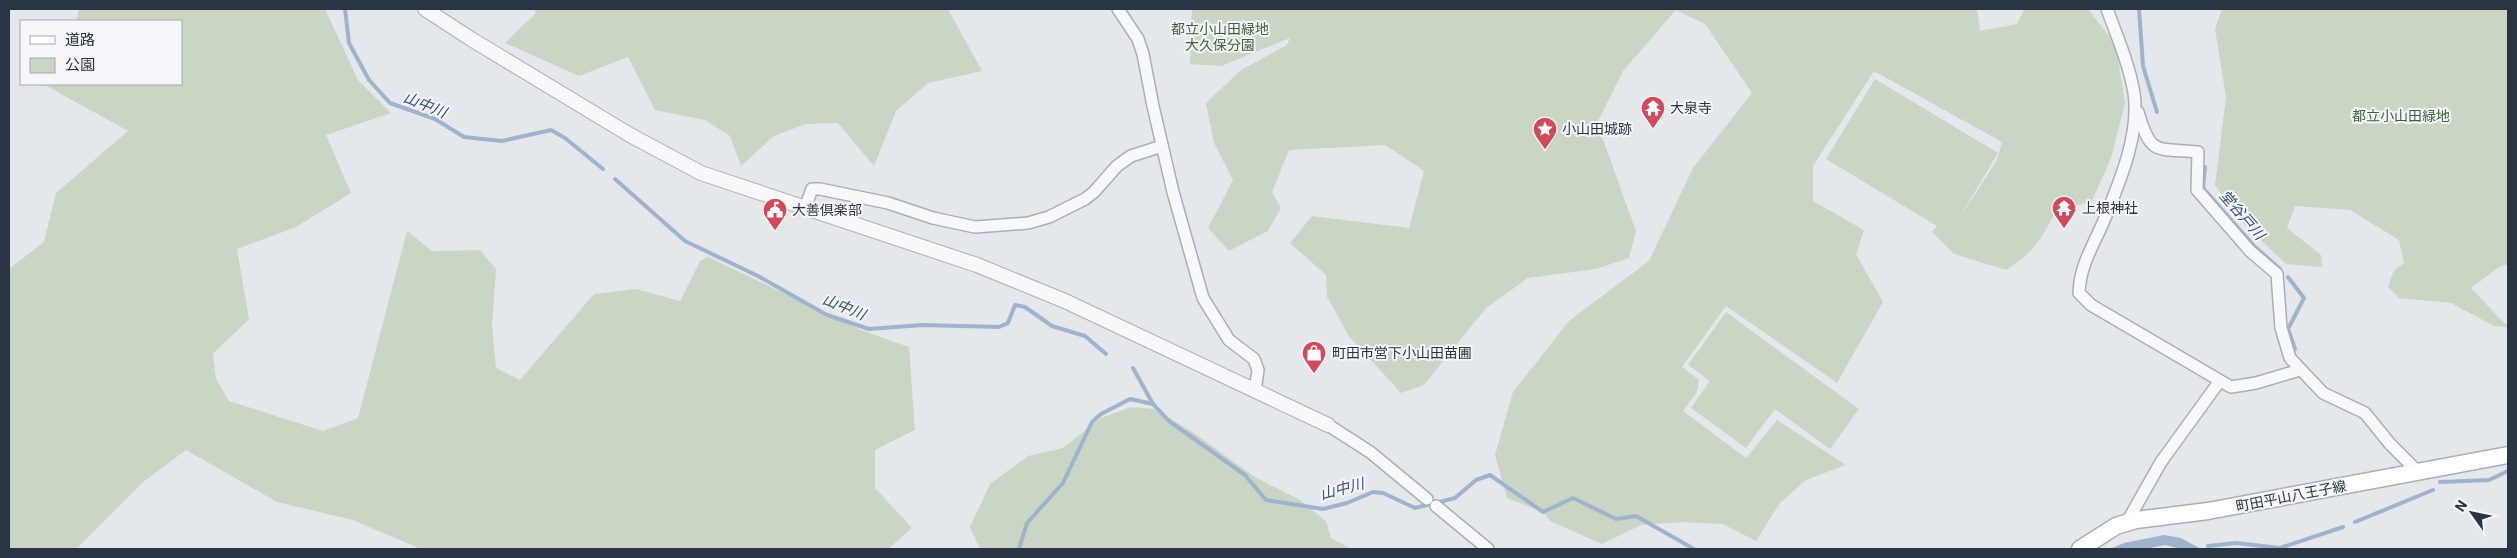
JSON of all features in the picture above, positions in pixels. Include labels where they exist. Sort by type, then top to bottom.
[{"type":"main road","name":"町田平山八王子線","points":[[2080,549],[2098,543],[2116,526],[2127,522],[2208,511],[2508,455]]},
{"type":"street","points":[[425,9],[488,49],[678,162],[701,173],[927,247],[994,271],[1065,301],[1328,426],[1370,452],[1488,549]]},
{"type":"street","points":[[1118,9],[1138,39],[1143,54],[1162,146],[1204,298],[1229,340],[1254,359],[1258,370],[1256,391]]},
{"type":"street","points":[[2107,9],[2130,74],[2135,103],[2147,141],[2157,149],[2198,152],[2197,190],[2250,251],[2277,274],[2281,328],[2286,349],[2300,370],[2323,393],[2365,413],[2390,444],[2418,472]]},
{"type":"street","points":[[2135,103],[2135,120],[2130,144],[2104,219],[2080,273],[2079,293],[2091,306],[2231,387],[2256,383],[2300,370]]},
{"type":"street","points":[[805,208],[812,190],[820,189],[888,203],[940,220],[975,228],[1028,223],[1049,217],[1085,199],[1094,192],[1117,166],[1131,156],[1162,146]]},
{"type":"street","points":[[2127,522],[2161,462],[2220,382]]},
{"type":"green space","points":[[79,9],[325,9],[358,80],[391,113],[326,135],[351,193],[296,227],[237,249],[249,319],[213,354],[216,379],[229,401],[323,431],[358,418],[407,231],[432,251],[480,250],[496,269],[492,325],[496,368],[520,380],[594,294],[636,289],[680,301],[700,261],[708,257],[861,330],[909,347],[915,430],[875,450],[875,488],[912,528],[888,549],[421,549],[353,520],[277,502],[186,450],[143,482],[76,549],[9,549],[9,269],[44,242],[56,193],[128,131],[45,85],[182,85],[182,20],[76,20]]},
{"type":"green space","points":[[534,9],[948,9],[982,71],[928,83],[896,111],[874,166],[838,123],[806,124],[774,136],[741,166],[730,136],[705,120],[655,110],[628,57],[579,76],[505,43],[536,13]]},
{"type":"green space","name":"都立小山田緑地 大久保分園","points":[[1192,9],[1977,9],[1980,31],[2017,24],[2024,9],[2088,9],[2116,45],[2125,103],[2111,158],[2092,201],[2055,212],[2046,230],[2030,252],[2006,270],[1954,254],[1932,232],[1937,226],[1826,159],[1875,79],[1998,153],[1955,225],[1997,160],[2002,142],[1874,71],[1813,166],[1813,201],[1864,230],[1856,254],[1883,302],[1837,383],[1726,306],[1682,367],[1699,380],[1697,392],[1683,411],[1746,458],[1777,420],[1846,465],[1806,480],[1779,504],[1756,541],[1723,524],[1683,522],[1641,525],[1602,544],[1550,521],[1543,512],[1507,498],[1495,455],[1513,392],[1569,321],[1649,261],[1693,168],[1752,93],[1705,24],[1676,10],[1623,71],[1597,123],[1636,231],[1629,258],[1596,269],[1528,278],[1486,308],[1424,385],[1401,393],[1349,336],[1327,297],[1326,275],[1290,243],[1312,216],[1409,228],[1424,171],[1385,145],[1289,150],[1272,192],[1281,208],[1268,231],[1229,251],[1208,228],[1233,180],[1214,143],[1206,103],[1241,70],[1287,45],[1290,38],[1221,66],[1190,64]]},
{"type":"green space","name":"都立小山田緑地","points":[[2222,9],[2508,9],[2508,264],[2499,267],[2471,288],[2508,327],[2494,326],[2451,303],[2399,298],[2388,287],[2394,270],[2404,263],[2399,240],[2350,210],[2295,206],[2287,228],[2321,255],[2322,267],[2286,264],[2245,225],[2215,185],[2226,97],[2215,29]]},
{"type":"green space","points":[[1726,312],[1859,409],[1830,449],[1775,409],[1746,448],[1691,408],[1710,381],[1688,365]]},
{"type":"green space","points":[[1131,407],[1154,409],[1194,433],[1255,477],[1300,500],[1326,521],[1331,538],[1352,549],[980,549],[970,527],[990,484],[1028,456],[1063,448],[1101,418]]},
{"type":"water","points":[[2164,535],[2181,538],[2201,549],[2181,549],[2165,545],[2145,549],[2110,549],[2124,543]]},
{"type":"waterway","name":"山中川","points":[[345,9],[349,43],[369,80],[390,103],[435,119],[464,137],[502,141],[551,130],[565,138],[603,169]]},
{"type":"waterway","name":"堂谷戸川","points":[[2139,9],[2143,66],[2157,112]]},
{"type":"waterway","name":"堂谷戸川","points":[[2205,167],[2203,188],[2255,247],[2280,269]]},
{"type":"waterway","name":"山中川","points":[[615,179],[685,241],[758,276],[827,315],[869,329],[922,325],[999,327],[1008,323],[1015,305],[1025,307],[1052,326],[1085,336],[1106,354]]},
{"type":"waterway","name":"堂谷戸川","points":[[2288,277],[2304,298],[2288,329],[2295,349]]},
{"type":"waterway","name":"山中川","points":[[1133,368],[1153,404],[1169,421],[1245,475],[1266,500],[1323,509],[1347,503],[1373,492],[1383,493],[1415,508],[1455,498],[1476,480],[1490,475],[1543,512],[1573,498],[1616,519],[1636,516],[1694,549]]},
{"type":"waterway","points":[[1019,549],[1027,523],[1063,483],[1092,422],[1101,414],[1130,399],[1153,404]]},
{"type":"waterway","name":"堂谷戸川","points":[[2440,482],[2489,480],[2508,471]]},
{"type":"waterway","points":[[2355,522],[2433,490]]},
{"type":"waterway","points":[[2208,546],[2236,543],[2280,548],[2343,527]]},
{"type":"place","name":"大泉寺","points":[[1653,129]]},
{"type":"place","name":"小山田城跡","points":[[1545,150]]},
{"type":"place","name":"上根神社","points":[[2064,229]]},
{"type":"place","name":"大善倶楽部","points":[[775,231]]},
{"type":"place","name":"町田市営下小山田苗圃","points":[[1314,374]]}]
